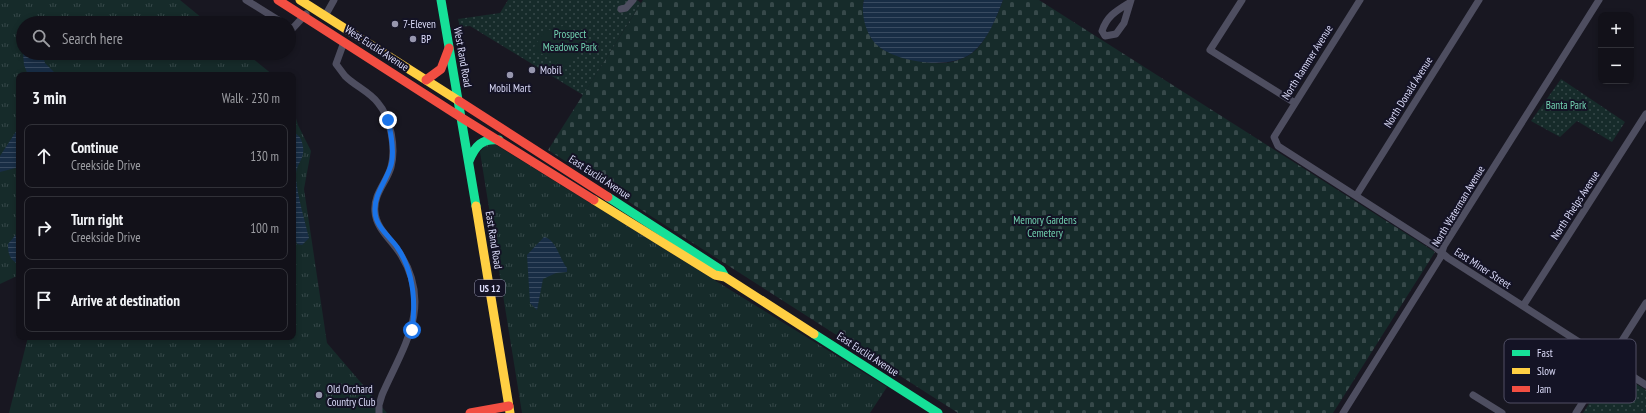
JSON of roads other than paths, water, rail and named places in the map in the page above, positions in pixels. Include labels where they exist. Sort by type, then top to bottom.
[{"type":"main road","name":"West Euclid Avenue","points":[[278,0],[462,118]]},
{"type":"main road","name":"West Euclid Avenue","points":[[300,0],[459,101]]},
{"type":"main road","name":"West Rand Road","points":[[441,0],[462,118]]},
{"type":"main road","points":[[426,80],[441,69],[449,48]]},
{"type":"main road","name":"East Euclid Avenue","points":[[459,101],[721,270],[725,277]]},
{"type":"main road","name":"East Euclid Avenue","points":[[462,118],[716,275],[725,277],[938,413]]},
{"type":"main road","name":"East Rand Road","points":[[462,118],[510,409]]},
{"type":"main road","points":[[469,161],[478,144],[490,139],[499,140]]},
{"type":"main road","points":[[470,413],[510,409]]},
{"type":"street","points":[[246,0],[272,16]]},
{"type":"street","points":[[325,16],[334,0]]},
{"type":"street","points":[[621,9],[626,8],[633,0]]},
{"type":"street","points":[[1242,0],[1210,50],[1295,103]]},
{"type":"street","name":"North Rammer Avenue","points":[[1274,137],[1360,0]]},
{"type":"street","name":"North Donald Avenue","points":[[1356,196],[1479,0]]},
{"type":"street","name":"North Waterman Avenue","points":[[1343,413],[1599,0]]},
{"type":"street","points":[[1130,1],[1124,23],[1116,34],[1105,36],[1102,31],[1105,22],[1111,14],[1130,1]]},
{"type":"street","points":[[296,25],[311,7]]},
{"type":"street","points":[[344,42],[336,64],[345,76],[378,102],[388,120],[392,136],[391,166],[378,193],[375,212],[380,227],[404,260],[410,271],[414,294],[412,330],[382,394],[379,405],[379,413]]},
{"type":"street","name":"North Phelps Avenue","points":[[1523,306],[1646,114]]},
{"type":"street","name":"East Miner Street","points":[[1274,137],[1278,146],[1575,339]]},
{"type":"street","points":[[1623,339],[1646,302]]},
{"type":"street","name":"East Miner Street","points":[[1636,379],[1646,385]]},
{"type":"street","points":[[1473,395],[1502,413]]},
{"type":"street","points":[[1576,413],[1582,403]]},
{"type":"water","points":[[864,0],[1003,0],[991,28],[978,48],[963,58],[938,63],[910,60],[886,51],[877,45],[873,41],[865,24],[863,12]]},
{"type":"water","points":[[24,60],[44,60],[45,63],[54,72],[27,72]]},
{"type":"water","points":[[16,132],[16,168],[0,172],[0,156]]},
{"type":"water","points":[[296,134],[303,144],[302,157],[296,173]]},
{"type":"water","points":[[296,179],[309,238],[302,245],[297,244]]},
{"type":"water","points":[[16,235],[16,262],[10,256],[8,244]]},
{"type":"water","points":[[544,237],[555,246],[567,268],[567,272],[556,273],[543,279],[537,310],[530,303],[527,255]]},
{"type":"place","name":"7-Eleven","points":[[395,24]]},
{"type":"place","name":"BP","points":[[413,39]]},
{"type":"place","name":"Mobil","points":[[532,70]]},
{"type":"place","name":"Mobil Mart","points":[[510,75]]},
{"type":"place","name":"Old Orchard Country Club","points":[[319,395]]},
{"type":"park label","name":"Prospect Meadows Park","points":[[570,40]]},
{"type":"park label","name":"Banta Park","points":[[1566,105]]},
{"type":"park label","name":"Memory Gardens Cemetery","points":[[1045,226]]}]
